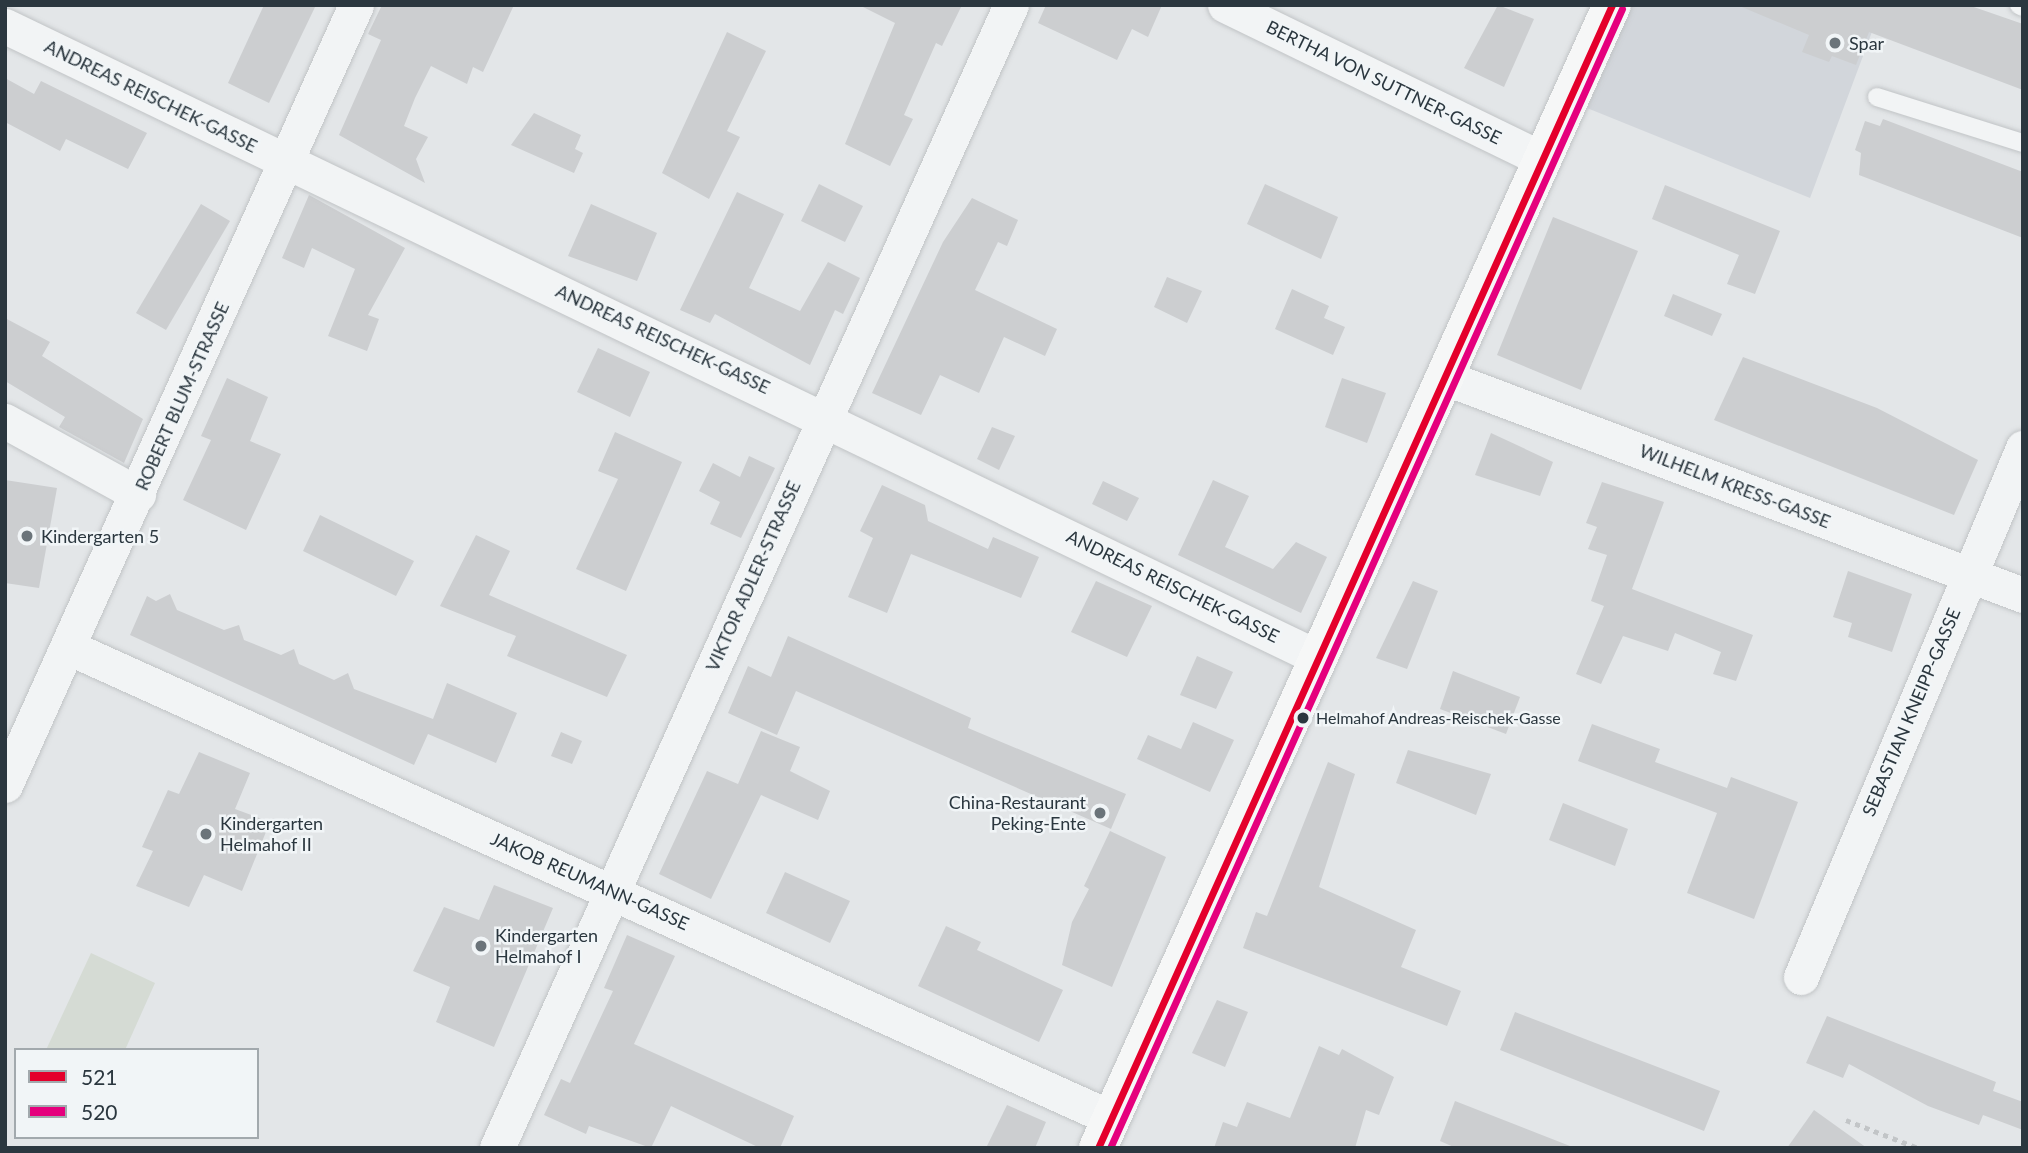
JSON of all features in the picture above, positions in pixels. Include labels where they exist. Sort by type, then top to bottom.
[{"type":"main road","points":[[1105,1133],[1612,5]]},
{"type":"street","name":"ROBERT BLUM-STRASSE","points":[[5,785],[356,5]]},
{"type":"street","name":"VIKTOR ADLER-STRASSE","points":[[497,1148],[1011,5]]},
{"type":"street","name":"BERTHA VON SUTTNER-GASSE","points":[[1226,5],[1542,159]]},
{"type":"street","name":"ANDREAS REISCHEK-GASSE","points":[[5,26],[825,415],[1319,658]]},
{"type":"street","name":"WILHELM KRESS-GASSE","points":[[1446,378],[2023,595]]},
{"type":"street","points":[[5,421],[138,494]]},
{"type":"street","name":"SEBASTIAN KNEIPP-GASSE","points":[[1801,977],[2023,448]]},
{"type":"street","name":"JAKOB REUMANN-GASSE","points":[[68,647],[612,891],[1105,1133]]},
{"type":"lane","points":[[1877,97],[2023,143]]},
{"type":"path","points":[[1846,1120],[1918,1148]]},
{"type":"shaded area","points":[[1632,5],[1882,5],[1810,198],[1587,108]]},
{"type":"shaded area","points":[[91,953],[155,983],[126,1048],[47,1048]]},
{"type":"building","points":[[264,5],[316,5],[269,103],[228,83]]},
{"type":"building","points":[[382,5],[514,5],[483,72],[473,67],[467,84],[431,66],[415,98],[404,126],[428,137],[416,159],[425,183],[339,135],[381,40],[368,34]]},
{"type":"building","points":[[859,5],[962,5],[942,46],[936,43],[904,115],[913,119],[890,166],[845,144],[895,23]]},
{"type":"building","points":[[1046,5],[1162,5],[1148,37],[1132,29],[1117,60],[1038,23]]},
{"type":"building","points":[[1498,5],[1534,19],[1504,87],[1464,68]]},
{"type":"building","points":[[1737,5],[1968,5],[2023,24],[2023,90],[1869,32],[1856,65],[1832,56],[1829,62],[1802,52],[1809,35]]},
{"type":"building","points":[[727,32],[766,51],[727,131],[740,137],[709,199],[662,173]]},
{"type":"building","points":[[5,78],[34,94],[41,81],[147,133],[128,169],[66,139],[60,151],[5,122]]},
{"type":"building","points":[[534,113],[581,135],[575,149],[583,153],[574,173],[511,145]]},
{"type":"building","points":[[1883,119],[2023,172],[2023,238],[1859,175],[1861,153],[1855,150],[1865,121],[1880,126]]},
{"type":"building","points":[[819,184],[863,206],[845,242],[801,221]]},
{"type":"building","points":[[1265,184],[1338,217],[1321,259],[1247,224]]},
{"type":"building","points":[[1665,185],[1780,231],[1755,294],[1727,284],[1739,255],[1652,219]]},
{"type":"building","points":[[737,192],[784,214],[749,288],[800,311],[828,262],[860,278],[843,314],[835,310],[810,365],[715,314],[710,323],[680,310]]},
{"type":"building","points":[[309,195],[405,248],[368,315],[379,319],[367,351],[328,336],[355,269],[312,248],[304,268],[282,258]]},
{"type":"building","points":[[972,198],[1018,220],[1007,246],[998,242],[975,290],[1057,329],[1045,356],[1004,337],[979,393],[940,375],[921,415],[872,393],[943,242]]},
{"type":"building","points":[[201,204],[230,221],[166,330],[136,313]]},
{"type":"building","points":[[591,204],[657,233],[637,281],[568,256]]},
{"type":"building","points":[[1553,217],[1638,251],[1581,390],[1497,355]]},
{"type":"building","points":[[1167,277],[1202,291],[1187,323],[1154,307]]},
{"type":"building","points":[[1292,289],[1329,306],[1324,318],[1345,327],[1333,355],[1275,329]]},
{"type":"building","points":[[1673,294],[1722,314],[1712,336],[1664,316]]},
{"type":"building","points":[[5,318],[50,342],[42,356],[143,419],[124,463],[59,427],[65,417],[5,381]]},
{"type":"building","points":[[598,348],[650,372],[630,417],[577,392]]},
{"type":"building","points":[[1743,357],[1877,408],[1978,460],[1954,515],[1714,420]]},
{"type":"building","points":[[227,378],[268,397],[250,441],[281,454],[246,530],[183,500],[211,440],[201,436]]},
{"type":"building","points":[[1342,378],[1386,393],[1367,443],[1325,427]]},
{"type":"building","points":[[992,427],[1015,436],[999,470],[977,459]]},
{"type":"building","points":[[615,432],[682,462],[626,591],[576,569],[618,479],[598,471]]},
{"type":"building","points":[[1491,433],[1553,462],[1540,496],[1475,475]]},
{"type":"building","points":[[749,456],[775,468],[741,538],[710,524],[720,502],[699,491],[713,463],[740,477]]},
{"type":"building","name":"Kindergarten 5","points":[[5,480],[57,488],[39,588],[5,583]]},
{"type":"building","points":[[1213,480],[1249,496],[1225,547],[1273,569],[1296,542],[1327,557],[1301,613],[1178,555]]},
{"type":"building","points":[[1103,481],[1139,498],[1127,521],[1092,504]]},
{"type":"building","points":[[1602,482],[1664,502],[1632,589],[1753,635],[1736,681],[1713,674],[1721,652],[1675,633],[1668,651],[1623,636],[1601,684],[1576,674],[1604,606],[1591,601],[1607,555],[1588,549],[1597,527],[1586,523]]},
{"type":"building","points":[[882,485],[925,505],[928,521],[988,549],[993,537],[1039,557],[1021,598],[911,554],[887,613],[848,597],[873,538],[860,531]]},
{"type":"building","points":[[320,515],[414,561],[396,596],[303,551]]},
{"type":"building","points":[[476,535],[510,551],[489,595],[627,655],[607,697],[507,656],[516,636],[440,606]]},
{"type":"building","points":[[1848,571],[1912,594],[1892,652],[1848,637],[1852,623],[1833,617]]},
{"type":"building","points":[[1096,581],[1152,606],[1127,657],[1071,632]]},
{"type":"building","points":[[1413,581],[1438,591],[1407,669],[1376,658]]},
{"type":"building","points":[[170,594],[177,610],[224,630],[239,625],[244,640],[281,655],[294,649],[299,664],[334,680],[348,673],[354,689],[433,719],[447,683],[517,713],[496,763],[428,734],[414,765],[130,635],[147,596],[156,601]]},
{"type":"building","points":[[788,636],[971,718],[968,728],[1126,794],[1111,829],[796,691],[777,735],[728,713],[748,666],[771,677]]},
{"type":"building","points":[[1197,656],[1233,672],[1216,709],[1180,695]]},
{"type":"building","points":[[1453,671],[1520,697],[1506,734],[1440,709]]},
{"type":"building","points":[[1193,722],[1234,740],[1210,792],[1137,759],[1148,735],[1181,749]]},
{"type":"building","points":[[1592,724],[1660,749],[1655,762],[1727,788],[1731,777],[1798,802],[1754,919],[1687,893],[1717,813],[1578,761]]},
{"type":"building","points":[[761,731],[800,747],[790,771],[830,791],[818,820],[761,795],[711,899],[659,874],[707,771],[738,784]]},
{"type":"building","points":[[561,732],[582,741],[572,764],[551,756]]},
{"type":"building","points":[[1408,750],[1491,774],[1476,815],[1396,783]]},
{"type":"building","name":"Kindergarten Helmahof II","points":[[199,752],[250,773],[235,809],[270,822],[242,891],[204,875],[189,907],[136,886],[153,851],[142,847],[168,790],[179,794]]},
{"type":"building","points":[[1328,762],[1355,774],[1319,887],[1416,930],[1401,967],[1461,991],[1447,1026],[1243,948],[1256,912],[1267,916]]},
{"type":"building","points":[[1563,803],[1628,829],[1615,866],[1549,840]]},
{"type":"building","points":[[1110,831],[1166,857],[1112,987],[1062,965],[1072,922],[1089,889],[1084,886]]},
{"type":"building","points":[[785,872],[850,901],[830,943],[766,913]]},
{"type":"building","name":"Kindergarten Helmahof I","points":[[494,885],[553,908],[494,1047],[436,1022],[450,987],[413,971],[444,907],[479,920]]},
{"type":"building","points":[[946,926],[981,942],[977,950],[1063,990],[1039,1042],[918,986]]},
{"type":"building","points":[[627,935],[675,956],[634,1044],[794,1116],[780,1148],[760,1148],[671,1106],[651,1148],[589,1126],[586,1134],[544,1115],[561,1079],[570,1083],[613,991],[604,988]]},
{"type":"building","points":[[1217,1000],[1248,1012],[1225,1067],[1192,1053]]},
{"type":"building","points":[[1515,1012],[1720,1091],[1704,1131],[1500,1050]]},
{"type":"building","points":[[1827,1016],[1996,1082],[1993,1091],[2023,1102],[2023,1130],[1983,1115],[1979,1125],[1928,1106],[1849,1064],[1843,1078],[1806,1063]]},
{"type":"building","points":[[1319,1046],[1339,1055],[1342,1049],[1394,1077],[1379,1115],[1366,1110],[1355,1148],[1214,1148],[1223,1122],[1237,1127],[1247,1102],[1290,1118]]},
{"type":"building","points":[[1455,1101],[1570,1148],[1456,1148],[1440,1141]]},
{"type":"building","points":[[1007,1105],[1046,1122],[1035,1148],[986,1148]]},
{"type":"building","points":[[1814,1110],[1867,1148],[1787,1148]]},
{"type":"transit line","name":"521","points":[[1098,1148],[1612,5]]},
{"type":"transit line","name":"520","points":[[1110,1148],[1622,9]]},
{"type":"place","name":"Spar","points":[[1835,43]]},
{"type":"place","name":"Kindergarten 5","points":[[27,536]]},
{"type":"place","name":"Helmahof Andreas-Reischek-Gasse","points":[[1303,718]]},
{"type":"place","name":"China-Restaurant Peking-Ente","points":[[1100,813]]},
{"type":"place","name":"Kindergarten Helmahof II","points":[[206,834]]},
{"type":"place","name":"Kindergarten Helmahof I","points":[[481,946]]}]
